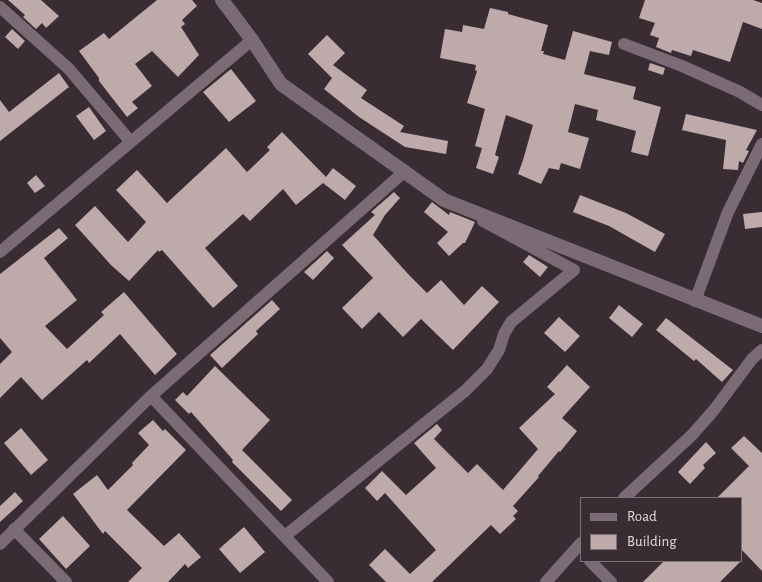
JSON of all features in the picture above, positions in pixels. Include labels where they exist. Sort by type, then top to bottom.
[{"type":"street","points":[[222,0],[252,40],[281,84],[444,200],[574,270],[511,322],[504,334],[499,350],[487,369],[465,390],[285,536]]},
{"type":"street","points":[[0,7],[69,69],[130,141]]},
{"type":"street","points":[[0,252],[252,40]]},
{"type":"street","points":[[624,44],[682,66],[740,92],[762,105]]},
{"type":"street","points":[[695,301],[728,212],[762,144]]},
{"type":"street","points":[[0,544],[151,396],[405,171]]},
{"type":"street","points":[[444,200],[762,326]]},
{"type":"street","points":[[625,497],[692,435],[714,410],[752,359],[762,350]]},
{"type":"street","points":[[151,396],[328,582]]},
{"type":"street","points":[[14,529],[66,582]]},
{"type":"street","points":[[546,582],[579,547]]},
{"type":"street","points":[[591,562],[611,582]]},
{"type":"building","points":[[8,0],[41,0],[59,16],[46,28],[42,23],[36,29],[23,17],[25,15]]},
{"type":"building","points":[[157,0],[192,0],[197,6],[182,20],[185,24],[181,27],[199,55],[178,77],[152,51],[135,64],[152,86],[132,102],[138,108],[127,117],[79,51],[104,33],[109,39]]},
{"type":"building","points":[[645,0],[753,0],[762,3],[762,29],[743,22],[730,62],[693,50],[691,56],[672,50],[671,53],[656,47],[659,38],[650,35],[655,23],[639,18]]},
{"type":"building","points":[[490,8],[548,25],[541,51],[544,51],[543,54],[565,60],[573,31],[612,42],[609,55],[590,51],[584,74],[636,87],[633,99],[661,107],[648,156],[631,152],[636,131],[596,120],[598,110],[575,104],[568,132],[589,138],[580,169],[561,163],[559,170],[549,168],[541,184],[518,174],[533,125],[506,115],[495,155],[499,157],[493,174],[476,168],[482,148],[475,146],[485,109],[467,103],[477,71],[475,70],[476,65],[440,58],[445,29],[462,32],[463,25],[484,29]]},
{"type":"building","points":[[12,29],[25,41],[18,49],[5,37]]},
{"type":"building","points":[[327,35],[345,53],[333,65],[367,90],[361,98],[404,126],[400,132],[448,141],[446,154],[405,147],[359,117],[324,89],[332,78],[308,54]]},
{"type":"building","points":[[650,63],[665,68],[663,75],[648,70]]},
{"type":"building","points":[[231,69],[256,101],[229,122],[203,92]]},
{"type":"building","points":[[59,73],[69,87],[0,141],[0,100],[9,112]]},
{"type":"building","points":[[89,107],[106,131],[94,140],[76,116]]},
{"type":"building","points":[[686,114],[757,130],[746,150],[749,151],[743,163],[739,161],[738,170],[723,169],[726,140],[682,130]]},
{"type":"building","points":[[282,132],[326,177],[333,168],[356,186],[345,200],[323,183],[296,205],[283,189],[250,221],[243,214],[205,248],[238,286],[213,308],[162,250],[159,252],[158,250],[129,281],[111,265],[75,225],[95,206],[128,242],[146,222],[116,190],[137,170],[167,203],[226,148],[247,172],[270,150],[267,147]]},
{"type":"building","points":[[36,175],[45,186],[35,193],[27,183]]},
{"type":"building","points":[[394,192],[400,198],[385,215],[373,235],[409,275],[427,293],[441,280],[464,305],[482,286],[499,302],[453,350],[421,319],[403,337],[379,312],[362,329],[342,308],[373,278],[342,245],[375,215],[371,212]]},
{"type":"building","points":[[580,195],[626,213],[665,234],[655,252],[609,226],[573,212]]},
{"type":"building","points":[[432,202],[449,215],[450,212],[475,222],[465,243],[449,256],[437,243],[448,232],[424,212]]},
{"type":"building","points":[[762,212],[762,227],[745,229],[743,214]]},
{"type":"building","points":[[59,228],[68,238],[44,258],[77,300],[45,326],[67,349],[104,315],[101,312],[124,292],[177,354],[155,375],[120,334],[89,363],[87,360],[42,400],[21,377],[0,398],[0,364],[12,352],[0,338],[0,274]]},
{"type":"building","points":[[327,251],[334,258],[313,280],[304,272]]},
{"type":"building","points":[[529,255],[548,267],[540,277],[523,262]]},
{"type":"building","points":[[272,300],[280,309],[256,331],[258,334],[222,368],[210,355]]},
{"type":"building","points":[[619,305],[643,324],[632,337],[609,318]]},
{"type":"building","points":[[559,317],[580,336],[565,352],[544,333]]},
{"type":"building","points":[[666,318],[733,370],[722,382],[696,359],[694,361],[656,330]]},
{"type":"building","points":[[567,365],[590,387],[562,418],[577,431],[513,506],[518,511],[513,516],[516,519],[500,534],[491,525],[432,582],[386,582],[369,565],[385,549],[410,574],[436,550],[385,493],[377,501],[365,488],[382,471],[406,495],[436,468],[414,443],[437,424],[442,430],[434,439],[468,473],[477,464],[503,490],[538,449],[519,428],[555,394],[547,387]]},
{"type":"building","points":[[215,366],[270,420],[242,450],[292,500],[281,511],[232,462],[233,460],[191,412],[189,414],[175,400],[183,392],[187,396]]},
{"type":"building","points":[[153,420],[186,450],[127,510],[164,546],[179,533],[201,557],[188,568],[185,564],[168,582],[128,582],[142,568],[105,531],[103,534],[73,494],[97,475],[108,490],[133,465],[132,463],[149,445],[138,433]]},
{"type":"building","points":[[21,428],[48,460],[31,475],[4,443]]},
{"type":"building","points":[[744,436],[762,453],[762,571],[742,550],[742,497],[718,497],[749,466],[731,448]]},
{"type":"building","points":[[706,442],[716,453],[703,465],[705,468],[690,484],[678,472]]},
{"type":"building","points":[[15,492],[23,501],[0,522],[0,506]]},
{"type":"building","points":[[63,516],[90,546],[66,569],[39,539]]},
{"type":"building","points":[[244,527],[265,552],[240,573],[219,549]]},
{"type":"building","points":[[663,562],[740,562],[720,582],[643,582]]}]
